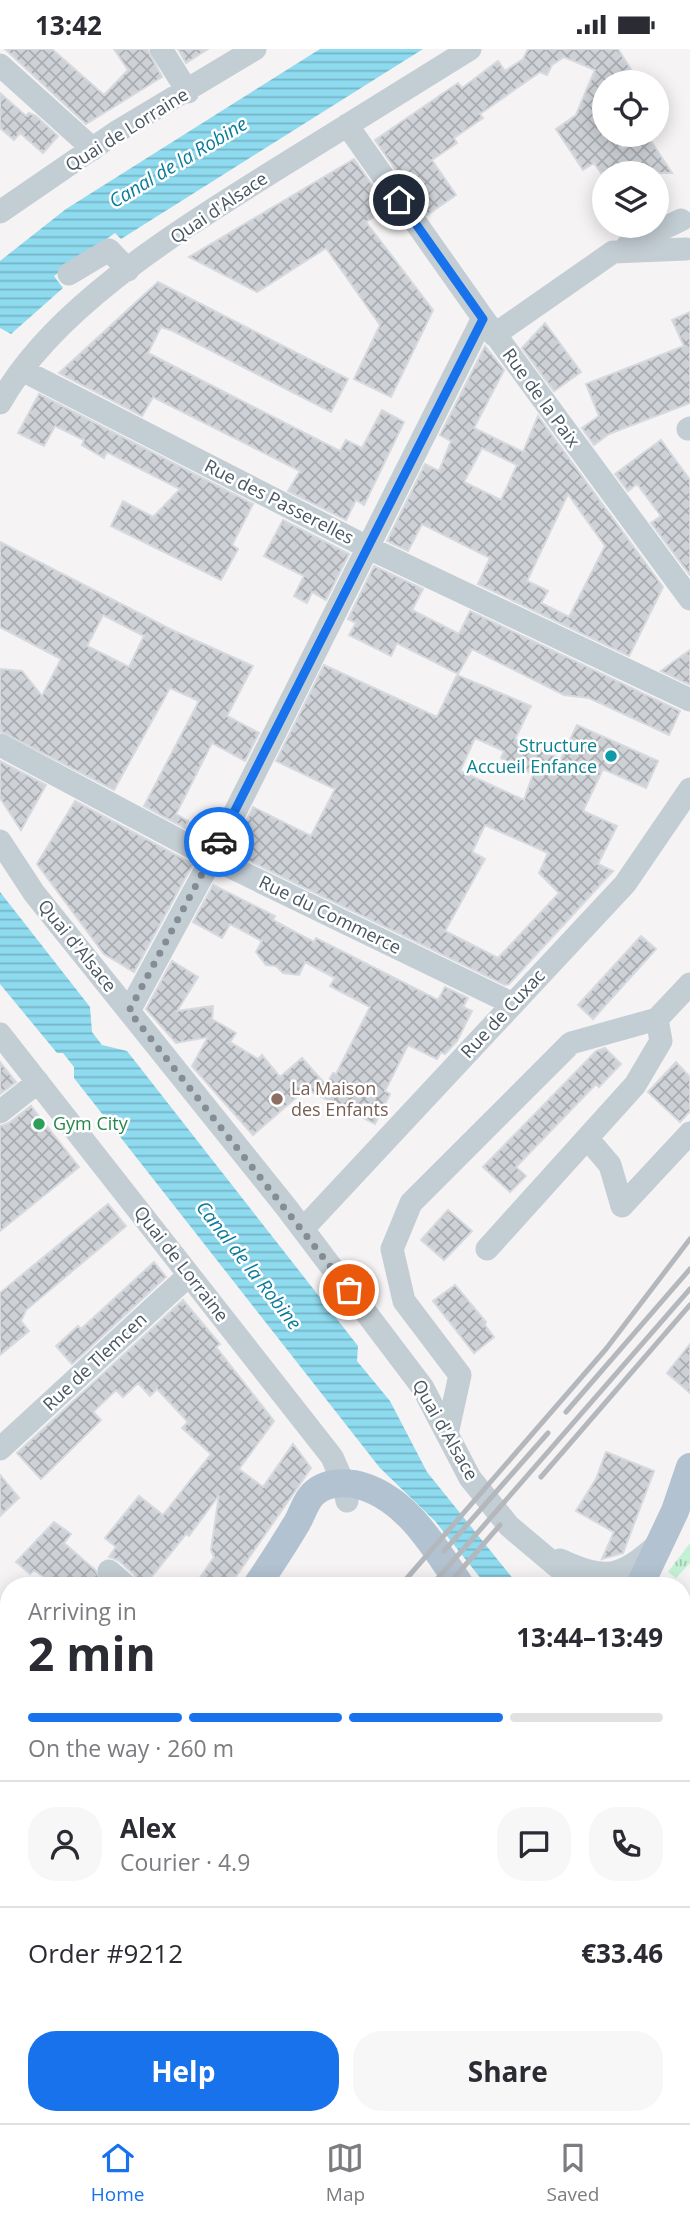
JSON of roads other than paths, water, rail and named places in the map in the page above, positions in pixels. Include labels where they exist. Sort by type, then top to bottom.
[{"type":"main road","points":[[643,1577],[675,1511],[690,1467]]},
{"type":"main road","points":[[262,1577],[297,1524],[345,1492],[374,1490],[409,1517],[430,1538],[455,1577]]},
{"type":"main road","points":[[345,1492],[402,1530],[435,1577]]},
{"type":"street","points":[[161,49],[188,92]]},
{"type":"street","name":"Quai de Lorraine","points":[[4,201],[255,49]]},
{"type":"street","name":"Quai d'Alsace","points":[[0,403],[22,370],[59,326],[128,270],[209,212],[470,49]]},
{"type":"street","points":[[0,65],[93,149]]},
{"type":"street","name":"Rue de la Paix","points":[[347,125],[489,327],[690,599]]},
{"type":"street","points":[[687,214],[678,236],[688,250]]},
{"type":"street","points":[[129,1011],[212,857],[369,548],[489,327],[613,252],[687,214]]},
{"type":"street","points":[[69,275],[109,250],[128,270]]},
{"type":"street","points":[[613,252],[688,250]]},
{"type":"street","name":"Rue des Passerelles","points":[[22,370],[369,548],[690,701]]},
{"type":"street","name":"Rue du Commerce","points":[[0,745],[212,857],[516,1000]]},
{"type":"street","name":"Rue de Cuxac","points":[[303,1229],[625,884],[690,789]]},
{"type":"street","name":"Quai d'Alsace","points":[[0,841],[34,893],[303,1229],[423,1388],[470,1478],[509,1526],[569,1577]]},
{"type":"street","points":[[447,1434],[460,1375],[404,1301],[393,1248],[411,1203],[571,1043],[657,1019],[690,983]]},
{"type":"street","points":[[487,1249],[635,1086],[661,1041],[657,1019]]},
{"type":"street","name":"Quai de Lorraine","points":[[0,1034],[332,1457],[345,1492]]},
{"type":"street","points":[[0,1112],[38,1082]]},
{"type":"street","points":[[587,1138],[610,1165],[622,1206],[690,1133]]},
{"type":"street","name":"Rue de Tlemcen","points":[[0,1449],[189,1275]]},
{"type":"street","name":"Quai d'Alsace","points":[[536,1549],[586,1572],[610,1575],[633,1566],[657,1545]]},
{"type":"water","name":"Canal de la Robine","points":[[320,49],[423,49],[121,239],[115,233],[54,276],[63,288],[11,334],[0,328],[0,261],[66,209]]},
{"type":"water","name":"Canal de la Robine","points":[[0,892],[90,1007],[92,1032],[102,1045],[127,1051],[358,1346],[357,1361],[390,1401],[427,1472],[512,1577],[480,1577],[435,1521],[380,1468],[74,1078],[74,1067],[63,1053],[57,1053],[0,984]]},
{"type":"railway","points":[[408,1577],[606,1349],[690,1239]]},
{"type":"railway","points":[[566,1412],[690,1269]]},
{"type":"railway","points":[[439,1577],[690,1289]]},
{"type":"railway","points":[[541,1477],[690,1305]]},
{"type":"railway","points":[[444,1551],[548,1433]]},
{"type":"railway","points":[[455,1577],[500,1525]]},
{"type":"place","name":"Structure Accueil Enfance","points":[[611,756]]},
{"type":"place","name":"La Maison des Enfants","points":[[277,1099]]},
{"type":"place","name":"Gym City","points":[[39,1124]]}]
